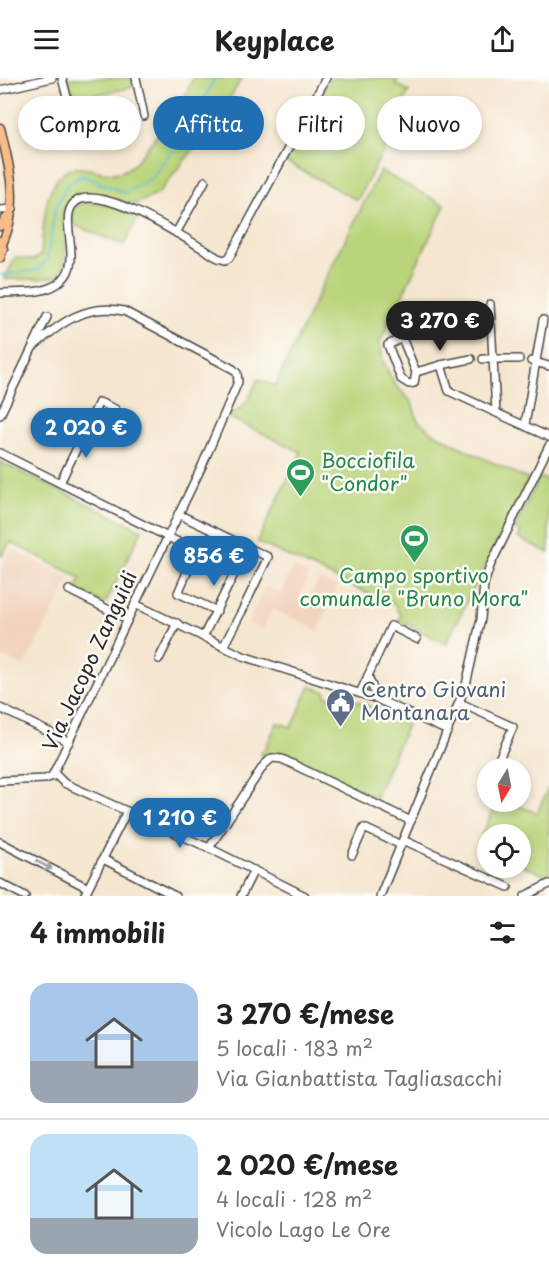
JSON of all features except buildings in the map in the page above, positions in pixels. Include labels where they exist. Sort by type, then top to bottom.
[{"type":"main road","points":[[0,128],[13,186],[12,211],[8,231],[1,243],[0,258]]},
{"type":"main road","points":[[0,226],[12,211]]},
{"type":"street","points":[[0,90],[52,78]]},
{"type":"street","points":[[62,78],[67,96]]},
{"type":"street","points":[[136,78],[144,116]]},
{"type":"street","points":[[0,293],[39,291],[50,288],[64,279],[72,254],[69,214],[72,206],[87,197],[113,202],[138,212],[218,258],[223,260],[229,258],[326,78]]},
{"type":"street","points":[[176,232],[205,181]]},
{"type":"street","points":[[0,210],[12,211]]},
{"type":"street","points":[[490,304],[496,412]]},
{"type":"street","name":"Via Jacopo Zanguidi","points":[[33,347],[46,335],[84,312],[108,308],[124,311],[233,369],[237,373],[238,382],[69,742],[58,766],[55,780]]},
{"type":"street","points":[[1,411],[47,317]]},
{"type":"street","points":[[525,425],[532,361],[543,320]]},
{"type":"street","points":[[402,338],[416,372],[414,383],[409,384],[401,379],[388,345],[402,338]]},
{"type":"street","points":[[483,358],[519,359]]},
{"type":"street","points":[[416,372],[471,359]]},
{"type":"street","points":[[532,361],[549,366]]},
{"type":"street","points":[[441,365],[449,391],[549,437]]},
{"type":"street","points":[[60,483],[94,413]]},
{"type":"street","points":[[380,896],[460,703],[477,642],[484,584],[492,561],[549,446]]},
{"type":"street","points":[[0,453],[236,571]]},
{"type":"street","points":[[178,514],[268,557],[222,647]]},
{"type":"street","points":[[203,638],[247,548]]},
{"type":"street","points":[[196,552],[178,593],[217,611]]},
{"type":"street","points":[[69,590],[127,619]]},
{"type":"street","points":[[135,604],[243,656],[377,699],[448,731]]},
{"type":"street","points":[[159,659],[177,623]]},
{"type":"street","points":[[360,693],[391,627],[417,639]]},
{"type":"street","points":[[368,676],[377,699]]},
{"type":"street","points":[[460,703],[513,727],[499,758]]},
{"type":"street","points":[[0,708],[69,742]]},
{"type":"street","points":[[209,848],[264,765],[272,758],[282,759],[411,820]]},
{"type":"street","points":[[2,780],[55,780],[209,848],[305,896]]},
{"type":"street","points":[[84,896],[127,812]]},
{"type":"street","points":[[352,855],[364,828],[508,887]]},
{"type":"street","points":[[0,842],[88,888]]},
{"type":"street","points":[[103,859],[175,896]]},
{"type":"street","points":[[241,896],[254,870]]},
{"type":"street","points":[[0,883],[26,896]]},
{"type":"street","points":[[525,896],[549,884]]},
{"type":"shaded area","points":[[11,549],[71,578],[24,667],[0,656],[0,570]]},
{"type":"shaded area","points":[[293,567],[310,575],[298,598],[308,603],[319,579],[337,587],[318,630],[272,609],[262,630],[248,624],[265,586],[281,593]]},
{"type":"green space","points":[[68,78],[133,78],[135,87],[88,96],[71,96]]},
{"type":"green space","points":[[193,78],[242,78],[231,96],[185,96]]},
{"type":"green space","points":[[330,78],[399,78],[395,84],[409,91],[406,96],[377,96],[377,150],[384,150],[357,200],[284,161],[290,150],[365,150],[365,96],[320,96]]},
{"type":"green space","points":[[153,140],[153,150],[193,150],[158,194],[136,204],[79,193],[74,195],[63,211],[66,260],[59,276],[38,279],[5,279],[15,257],[33,260],[41,255],[47,202],[52,187],[61,175],[69,169],[77,168],[114,173],[124,171],[134,164]]},
{"type":"green space","points":[[380,171],[445,205],[380,342],[383,361],[394,383],[412,403],[418,421],[434,433],[468,451],[528,479],[446,644],[399,620],[401,614],[397,611],[396,605],[257,542],[301,452],[226,416],[242,407],[250,397],[258,379],[275,386]]},
{"type":"green space","points":[[89,202],[112,206],[139,215],[124,245],[74,225],[71,215],[75,206]]},
{"type":"green space","points":[[0,462],[142,530],[105,604],[76,590],[81,578],[10,542],[2,556],[0,555]]},
{"type":"green space","points":[[540,477],[549,481],[549,553],[518,538],[521,533],[514,529]]},
{"type":"green space","points":[[310,686],[325,691],[326,696],[338,698],[338,695],[368,705],[407,725],[375,798],[283,755],[276,754],[264,758],[260,754],[265,749],[277,723],[292,727]]},
{"type":"green space","points":[[549,787],[549,873],[545,875],[531,869],[531,824],[487,824],[492,812],[531,811],[537,813]]},
{"type":"waterway","points":[[1,275],[38,270],[47,260],[55,209],[68,183],[83,176],[125,193],[152,178],[188,128],[215,78]]},
{"type":"place","name":"Bocciofila \"Condor\"","points":[[300,498]]},
{"type":"place","name":"Campo sportivo comunale \"Bruno Mora\"","points":[[414,564]]},
{"type":"place","name":"Centro Giovani Montanara","points":[[340,728]]}]
